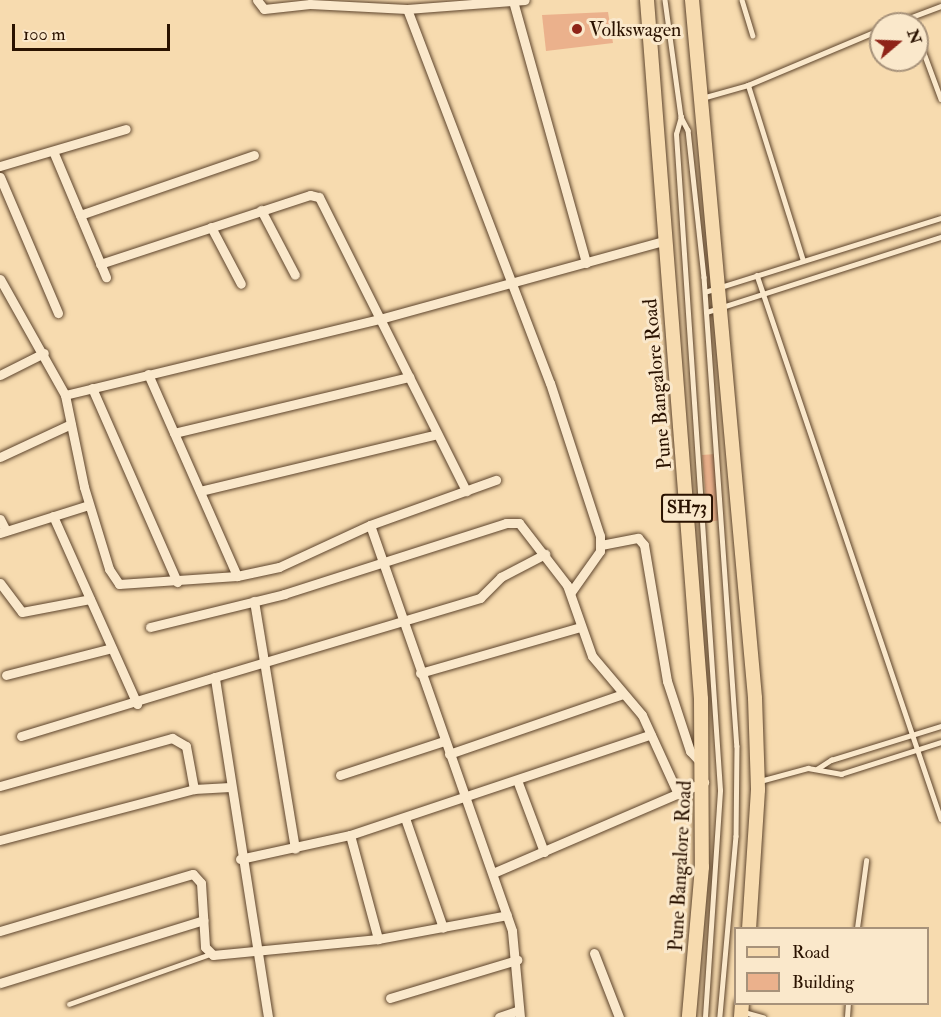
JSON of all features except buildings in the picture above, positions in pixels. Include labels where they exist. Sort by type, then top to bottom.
[{"type":"main road","name":"Pune Bangalore Road","points":[[647,0],[704,765],[689,1017]]},
{"type":"main road","name":"SH73","points":[[692,0],[722,308],[758,782],[749,927]]},
{"type":"street","points":[[257,0],[264,9],[310,4],[368,4],[407,9],[525,0]]},
{"type":"street","points":[[513,1],[586,263]]},
{"type":"street","points":[[407,9],[512,283],[601,545]]},
{"type":"street","points":[[0,166],[126,129]]},
{"type":"street","points":[[53,151],[106,277]]},
{"type":"street","points":[[80,215],[254,155]]},
{"type":"street","points":[[0,177],[58,313]]},
{"type":"street","points":[[100,264],[310,195],[319,197],[466,491]]},
{"type":"street","points":[[261,210],[295,275]]},
{"type":"street","points":[[211,227],[241,285]]},
{"type":"street","points":[[65,395],[380,319],[664,240]]},
{"type":"street","points":[[0,279],[4,293],[44,353],[65,395],[89,505],[116,582],[177,582],[237,576],[279,567],[370,525],[496,480]]},
{"type":"street","points":[[0,375],[44,353]]},
{"type":"street","points":[[148,374],[237,576]]},
{"type":"street","points":[[174,433],[409,377]]},
{"type":"street","points":[[92,387],[177,582]]},
{"type":"street","points":[[0,457],[71,424]]},
{"type":"street","points":[[200,491],[437,434]]},
{"type":"street","points":[[0,519],[3,532],[89,505]]},
{"type":"street","points":[[53,516],[137,704]]},
{"type":"street","points":[[150,627],[254,601],[382,560],[513,522],[525,527],[571,592],[580,627],[600,670],[623,694],[651,734],[678,794]]},
{"type":"street","points":[[370,525],[463,798],[507,915],[517,960],[519,1013],[499,1017]]},
{"type":"street","points":[[571,592],[601,545],[638,538],[644,545],[667,681],[690,751],[704,765]]},
{"type":"street","points":[[21,736],[137,704],[215,677],[480,598],[501,577],[545,554]]},
{"type":"street","points":[[0,583],[22,612],[90,599]]},
{"type":"street","points":[[254,601],[295,849]]},
{"type":"street","points":[[420,673],[580,627]]},
{"type":"street","points":[[6,675],[112,648]]},
{"type":"street","points":[[215,677],[240,859],[268,1017]]},
{"type":"street","points":[[448,754],[623,694]]},
{"type":"street","points":[[240,859],[295,849],[350,835],[651,734]]},
{"type":"street","points":[[0,786],[172,738],[186,746],[194,789]]},
{"type":"street","points":[[340,775],[444,741]]},
{"type":"street","points":[[517,780],[544,852]]},
{"type":"street","points":[[493,873],[704,782]]},
{"type":"street","points":[[0,840],[194,789],[230,787]]},
{"type":"street","points":[[405,818],[443,928]]},
{"type":"street","points":[[350,835],[378,939]]},
{"type":"street","points":[[0,931],[193,874],[201,883],[203,920],[210,954],[378,939],[507,915]]},
{"type":"street","points":[[0,983],[203,920]]},
{"type":"street","points":[[594,953],[619,1017]]},
{"type":"street","points":[[390,998],[517,960]]},
{"type":"lane","points":[[665,0],[680,102],[681,117],[676,134],[720,790],[705,1017]]},
{"type":"lane","points":[[742,0],[753,35]]},
{"type":"lane","points":[[925,12],[941,6]]},
{"type":"lane","points":[[702,98],[748,85],[869,34]]},
{"type":"lane","points":[[929,66],[941,99]]},
{"type":"lane","points":[[748,85],[803,261]]},
{"type":"lane","points":[[681,117],[688,130],[707,312],[738,789],[720,1017]]},
{"type":"lane","points":[[705,292],[941,218]]},
{"type":"lane","points":[[707,312],[941,237]]},
{"type":"lane","points":[[757,275],[941,819]]},
{"type":"lane","points":[[758,782],[817,769],[831,760],[941,726]]},
{"type":"lane","points":[[817,769],[841,774],[941,742]]},
{"type":"lane","points":[[857,927],[866,861]]},
{"type":"lane","points":[[69,1004],[210,954]]},
{"type":"lane","points":[[742,1011],[763,1017]]},
{"type":"place","name":"Volkswagen","points":[[577,29]]}]
